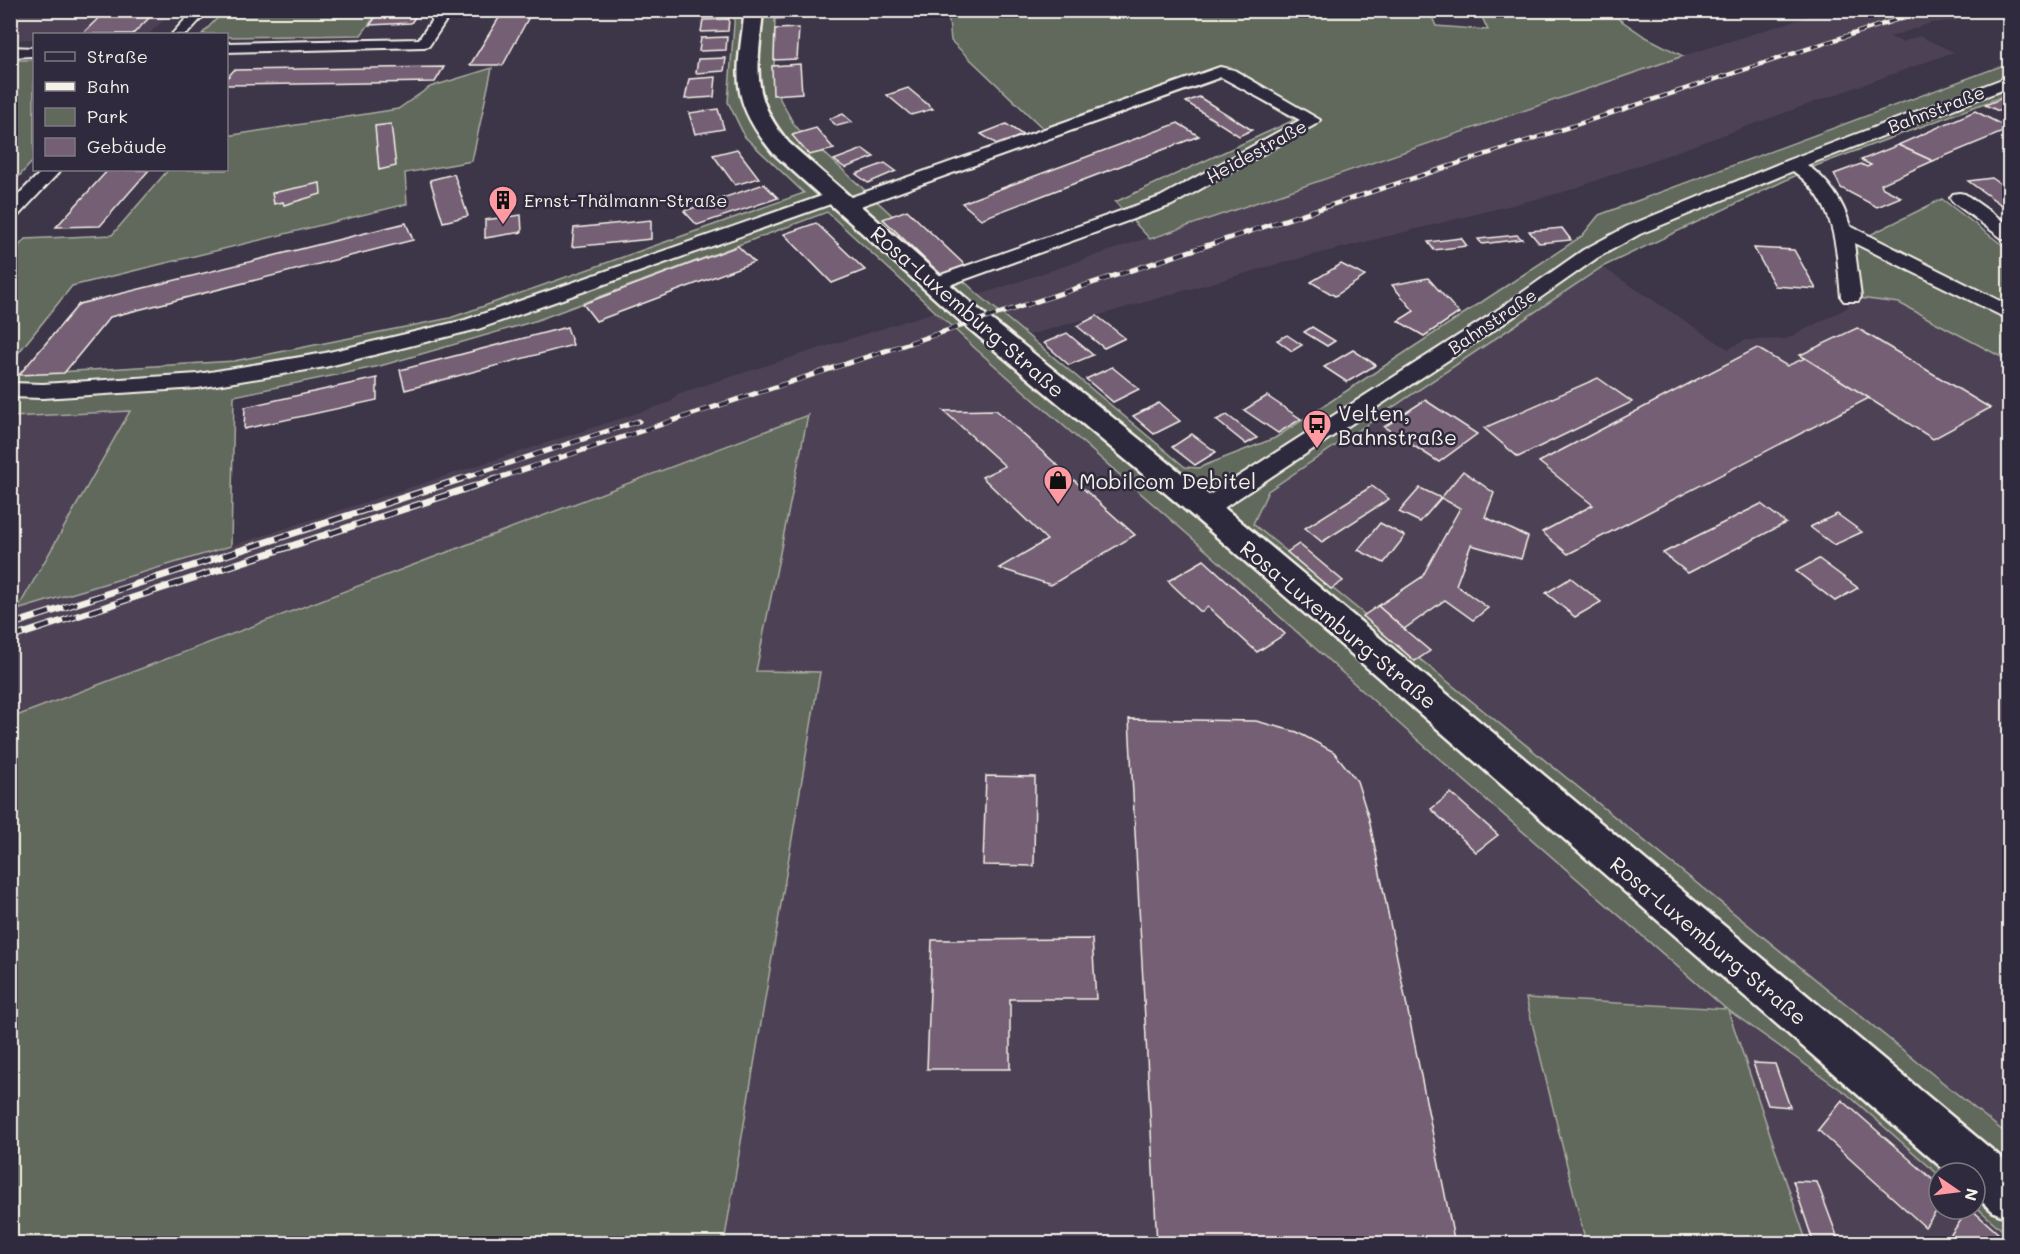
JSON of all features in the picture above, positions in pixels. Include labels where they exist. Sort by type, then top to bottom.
[{"type":"main road","name":"Rosa-Luxemburg-Straße","points":[[754,10],[749,73],[751,99],[765,129],[781,148],[934,284],[1205,509],[2010,1196]]},
{"type":"street","points":[[180,33],[202,10]]},
{"type":"street","points":[[228,48],[424,43],[446,10]]},
{"type":"street","points":[[10,52],[33,52]]},
{"type":"street","name":"Heidestraße","points":[[841,201],[1220,72],[1229,73],[1312,120],[1167,201],[934,284]]},
{"type":"street","name":"Bahnstraße","points":[[1205,509],[1496,320],[1590,254],[1634,230],[1794,164],[2010,81]]},
{"type":"street","points":[[1794,164],[1817,179],[1840,216],[1851,297]]},
{"type":"street","points":[[10,214],[51,171]]},
{"type":"street","points":[[1959,198],[2010,235]]},
{"type":"street","points":[[10,390],[43,391],[198,381],[337,357],[471,325],[841,201]]},
{"type":"street","points":[[1842,229],[2010,314]]},
{"type":"shaded area","points":[[10,11],[173,11],[150,33],[33,33],[33,39],[11,40]]},
{"type":"shaded area","points":[[1826,11],[1993,11],[1955,21],[1931,23],[1890,37],[1902,42],[1919,36],[1954,52],[1564,192],[1285,262],[1029,335],[979,295],[1683,56]]},
{"type":"shaded area","points":[[1602,267],[1728,349],[1746,340],[1786,339],[1847,308],[1851,297],[1899,303],[2009,361],[2009,1136],[1253,524],[1268,491]]},
{"type":"shaded area","points":[[937,311],[977,350],[1404,728],[1727,1009],[1526,999],[1586,1243],[724,1243],[820,672],[755,672],[807,415],[11,718],[11,417],[131,411],[18,610],[231,546],[671,402],[677,394]]},
{"type":"shaded area","points":[[1727,1009],[1847,1094],[1927,1164],[1927,1221],[1987,1221],[1987,1217],[2009,1236],[2009,1243],[1807,1243]]},
{"type":"green space","points":[[225,10],[379,10],[361,35],[228,37],[228,33],[203,33]]},
{"type":"green space","points":[[1429,10],[1436,26],[1488,30],[1479,11],[1607,11],[1644,36],[1683,56],[1150,239],[1115,202],[1294,120],[1224,78],[1053,138],[951,41],[948,11]]},
{"type":"green space","points":[[735,11],[892,11],[775,19],[774,64],[780,99],[795,126],[979,295],[1185,467],[1198,468],[1275,438],[1582,236],[1599,215],[2009,63],[2009,94],[1818,165],[1602,267],[1268,491],[1253,524],[2009,1136],[2009,1236],[1987,1217],[1987,1161],[1927,1161],[1927,1164],[1847,1094],[1728,1010],[1807,1243],[1586,1243],[1526,998],[1726,1009],[977,350],[827,212],[535,321],[380,366],[234,396],[231,546],[17,610],[130,411],[11,417],[11,375],[234,361],[450,318],[804,193],[745,137],[728,102]]},
{"type":"green space","points":[[11,60],[33,60],[33,161],[11,185]]},
{"type":"green space","points":[[492,68],[472,161],[405,173],[407,204],[72,286],[11,362],[11,255],[25,239],[112,235],[167,171],[228,171],[228,136],[398,109],[430,87]]},
{"type":"green space","points":[[1942,199],[2009,250],[2009,361],[1899,303],[1851,297],[1842,229],[1862,239]]},
{"type":"green space","points":[[808,415],[756,671],[820,672],[724,1243],[11,1243],[11,718]]},
{"type":"building","points":[[107,10],[157,10],[134,33],[83,33]]},
{"type":"building","points":[[420,10],[411,23],[370,25],[380,11]]},
{"type":"building","points":[[510,10],[519,10],[518,13],[531,13],[503,65],[470,65],[502,13],[508,13]]},
{"type":"building","points":[[729,19],[728,31],[701,32],[703,20]]},
{"type":"building","points":[[799,28],[797,59],[774,60],[775,29]]},
{"type":"building","points":[[727,37],[726,50],[699,51],[701,38]]},
{"type":"building","points":[[726,58],[724,71],[696,73],[698,59]]},
{"type":"building","points":[[800,64],[802,93],[773,95],[772,66]]},
{"type":"building","points":[[444,67],[435,82],[228,85],[228,77],[234,70]]},
{"type":"building","points":[[716,77],[714,97],[685,99],[689,79]]},
{"type":"building","points":[[908,88],[933,109],[911,115],[887,95]]},
{"type":"building","points":[[2010,95],[2010,116],[1985,105]]},
{"type":"building","points":[[1199,97],[1252,130],[1239,136],[1186,102]]},
{"type":"building","points":[[718,109],[724,129],[695,134],[689,113]]},
{"type":"building","points":[[1975,111],[2010,129],[1933,161],[1898,145]]},
{"type":"building","points":[[843,114],[852,122],[837,126],[829,119]]},
{"type":"building","points":[[1178,123],[1199,136],[981,219],[962,203]]},
{"type":"building","points":[[391,124],[396,166],[379,170],[375,126]]},
{"type":"building","points":[[1006,124],[1023,135],[998,145],[981,134]]},
{"type":"building","points":[[816,128],[834,149],[809,155],[792,135]]},
{"type":"building","points":[[1898,145],[1933,161],[1881,184],[1883,188],[1901,197],[1877,207],[1841,188],[1834,174],[1861,164],[1867,167],[1871,165],[1861,160]]},
{"type":"building","points":[[737,149],[759,178],[735,185],[713,155]]},
{"type":"building","points":[[863,149],[874,157],[845,168],[834,160]]},
{"type":"building","points":[[885,163],[896,171],[868,183],[856,174]]},
{"type":"building","points":[[107,171],[148,171],[100,226],[56,227]]},
{"type":"building","points":[[454,174],[468,216],[443,222],[430,180]]},
{"type":"building","points":[[1992,178],[2010,190],[2010,211],[1968,181]]},
{"type":"building","points":[[320,183],[321,194],[284,205],[283,202],[274,204],[272,193]]},
{"type":"building","points":[[764,184],[778,198],[697,225],[684,211]]},
{"type":"building","points":[[907,210],[967,267],[942,276],[883,219]]},
{"type":"building","name":"Ernst-Thälmann-Straße","points":[[521,215],[522,232],[485,238],[485,220]]},
{"type":"building","points":[[651,220],[651,239],[572,247],[574,228]]},
{"type":"building","points":[[406,223],[413,240],[110,317],[64,373],[19,375],[79,304]]},
{"type":"building","points":[[816,223],[865,270],[832,283],[784,234]]},
{"type":"building","points":[[1562,228],[1571,240],[1539,243],[1529,231]]},
{"type":"building","points":[[1517,235],[1522,239],[1482,244],[1478,239]]},
{"type":"building","points":[[1461,238],[1467,246],[1434,250],[1428,242]]},
{"type":"building","points":[[738,246],[754,262],[596,321],[583,304]]},
{"type":"building","points":[[1754,248],[1794,250],[1816,289],[1775,286]]},
{"type":"building","points":[[1341,264],[1365,276],[1335,296],[1311,282]]},
{"type":"building","points":[[1428,278],[1459,313],[1424,336],[1398,321],[1414,311],[1392,285]]},
{"type":"building","points":[[1097,316],[1125,338],[1104,348],[1077,326]]},
{"type":"building","points":[[567,327],[573,345],[405,390],[400,370]]},
{"type":"building","points":[[1312,327],[1335,341],[1327,346],[1304,332]]},
{"type":"building","points":[[1857,328],[1990,408],[1933,439],[1800,355]]},
{"type":"building","points":[[1067,333],[1093,355],[1069,365],[1044,343]]},
{"type":"building","points":[[1287,335],[1302,345],[1292,351],[1277,340]]},
{"type":"building","points":[[1757,348],[1787,366],[1805,358],[1869,398],[1568,554],[1542,532],[1593,505],[1539,462]]},
{"type":"building","points":[[1353,350],[1376,365],[1347,382],[1324,367]]},
{"type":"building","points":[[1112,367],[1139,389],[1113,402],[1086,379]]},
{"type":"building","points":[[377,378],[377,400],[244,429],[245,407]]},
{"type":"building","points":[[1598,378],[1632,402],[1518,457],[1484,428]]},
{"type":"building","points":[[1267,396],[1301,419],[1278,433],[1244,410]]},
{"type":"building","points":[[1425,400],[1477,434],[1439,462],[1384,427]]},
{"type":"building","points":[[1159,403],[1180,421],[1154,434],[1133,416]]},
{"type":"building","name":"Mobilcom Debitel","points":[[996,410],[1135,535],[1051,585],[999,568],[1047,540],[982,477],[1005,466],[944,411]]},
{"type":"building","points":[[1227,415],[1257,438],[1246,444],[1216,420]]},
{"type":"building","points":[[1192,434],[1216,452],[1195,465],[1172,447]]},
{"type":"building","points":[[1463,471],[1494,493],[1485,517],[1528,537],[1521,559],[1471,545],[1456,585],[1488,608],[1473,620],[1445,600],[1404,629],[1378,606],[1422,577],[1460,508],[1441,498]]},
{"type":"building","points":[[1372,486],[1389,499],[1322,542],[1305,528]]},
{"type":"building","points":[[1420,488],[1441,498],[1420,522],[1399,512]]},
{"type":"building","points":[[1761,504],[1786,523],[1688,573],[1663,553]]},
{"type":"building","points":[[1837,514],[1862,532],[1834,545],[1810,527]]},
{"type":"building","points":[[1380,523],[1405,536],[1384,563],[1358,550]]},
{"type":"building","points":[[1299,544],[1343,581],[1331,589],[1287,552]]},
{"type":"building","points":[[1819,559],[1858,588],[1835,601],[1796,571]]},
{"type":"building","points":[[1204,560],[1285,634],[1257,652],[1208,607],[1201,612],[1168,581]]},
{"type":"building","points":[[1571,578],[1601,602],[1575,617],[1546,593]]},
{"type":"building","points":[[1378,606],[1430,651],[1415,661],[1363,616]]},
{"type":"building","points":[[1129,719],[1256,721],[1297,732],[1334,752],[1357,781],[1369,819],[1455,1244],[1157,1244]]},
{"type":"building","points":[[986,776],[1035,777],[1034,866],[983,865]]},
{"type":"building","points":[[1451,793],[1498,835],[1476,852],[1431,809]]},
{"type":"building","points":[[1092,939],[1096,999],[1010,999],[1010,1069],[927,1069],[932,940]]},
{"type":"building","points":[[1753,1063],[1775,1064],[1790,1107],[1768,1105]]},
{"type":"building","points":[[1842,1100],[1927,1174],[1927,1221],[1929,1221],[1925,1227],[1818,1130]]},
{"type":"building","points":[[1793,1181],[1817,1182],[1840,1244],[1814,1244]]},
{"type":"building","points":[[1960,1221],[1984,1221],[2010,1244],[1944,1244]]},
{"type":"railway","points":[[1310,212],[1926,10]]},
{"type":"railway","points":[[492,480],[1315,210]]},
{"type":"railway","points":[[457,480],[639,421]]},
{"type":"railway","points":[[10,625],[461,479]]},
{"type":"railway","points":[[10,638],[496,479]]},
{"type":"place","name":"Ernst-Thälmann-Straße","points":[[503,226]]},
{"type":"place","name":"Velten, Bahnstraße","points":[[1317,450]]},
{"type":"place","name":"Mobilcom Debitel","points":[[1058,506]]}]
